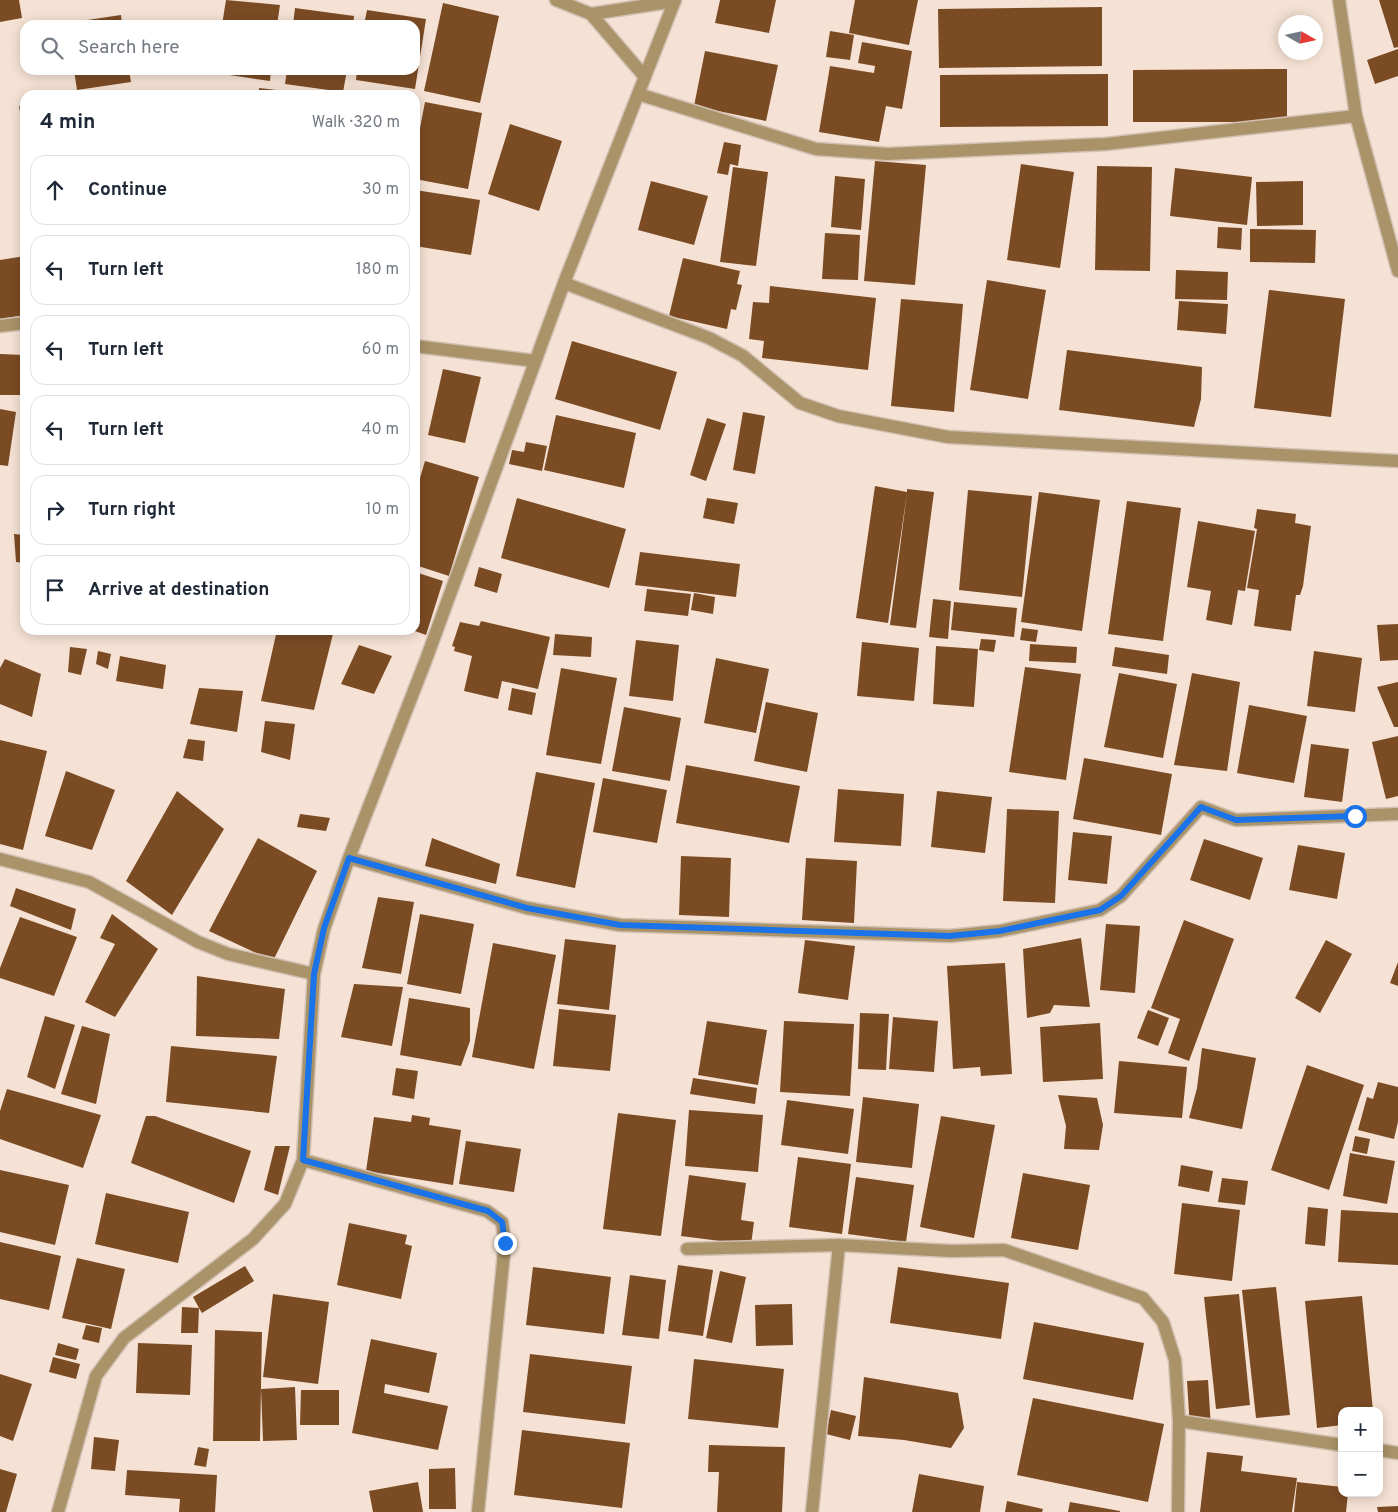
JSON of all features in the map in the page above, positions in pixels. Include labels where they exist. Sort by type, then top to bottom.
[{"type":"street","points":[[556,0],[591,14],[645,77]]},
{"type":"street","points":[[1339,0],[1356,116],[1398,272]]},
{"type":"street","points":[[591,14],[675,1]]},
{"type":"street","points":[[58,1512],[96,1376],[124,1338],[253,1238],[285,1204],[303,1160],[314,974],[324,928],[349,858],[427,658],[564,283],[675,1]]},
{"type":"street","points":[[638,94],[816,148],[888,154],[1106,144],[1356,116]]},
{"type":"street","points":[[564,283],[709,338],[743,356],[800,403],[838,416],[948,437],[1398,460]]},
{"type":"street","points":[[0,326],[20,324]]},
{"type":"street","points":[[420,347],[535,361]]},
{"type":"street","points":[[349,858],[527,908],[620,925],[950,936],[1000,931],[1100,910],[1121,896],[1201,807],[1236,820],[1398,814]]},
{"type":"street","points":[[0,859],[89,882],[198,942],[228,954],[314,974]]},
{"type":"street","points":[[303,1160],[488,1211],[502,1222],[505,1243],[478,1512]]},
{"type":"street","points":[[687,1249],[839,1244],[951,1251],[1004,1250],[1143,1298],[1163,1322],[1175,1360],[1179,1421],[1178,1512]]},
{"type":"street","points":[[812,1512],[839,1244]]},
{"type":"street","points":[[1179,1421],[1338,1444]]},
{"type":"street","points":[[1383,1451],[1398,1453]]},
{"type":"building","points":[[0,0],[19,0],[22,18],[0,22]]},
{"type":"building","points":[[226,0],[280,5],[278,20],[223,20]]},
{"type":"building","points":[[720,0],[776,0],[769,33],[715,23]]},
{"type":"building","points":[[855,0],[918,0],[909,45],[849,33]]},
{"type":"building","points":[[1379,0],[1398,0],[1398,47],[1394,48]]},
{"type":"building","points":[[443,3],[499,16],[480,103],[424,91]]},
{"type":"building","points":[[1102,7],[1102,66],[939,68],[938,9]]},
{"type":"building","points":[[295,8],[354,16],[354,20],[294,20]]},
{"type":"building","points":[[367,10],[426,19],[420,57],[420,20],[365,20]]},
{"type":"building","points":[[121,15],[122,20],[87,20]]},
{"type":"building","points":[[830,31],[854,35],[850,60],[826,57]]},
{"type":"building","points":[[862,42],[912,51],[902,109],[886,106],[879,142],[819,132],[830,66],[874,73],[875,66],[858,63]]},
{"type":"building","points":[[1398,49],[1398,76],[1375,84],[1367,60]]},
{"type":"building","points":[[705,51],[778,65],[766,121],[694,106]]},
{"type":"building","points":[[1287,69],[1287,122],[1133,122],[1133,70]]},
{"type":"building","points":[[1108,74],[1108,126],[940,127],[940,75]]},
{"type":"building","points":[[75,75],[130,75],[131,82],[77,90]]},
{"type":"building","points":[[230,75],[271,75],[270,81]]},
{"type":"building","points":[[286,75],[346,75],[343,90],[328,90],[285,84]]},
{"type":"building","points":[[356,75],[417,75],[415,89],[356,80]]},
{"type":"building","points":[[259,88],[277,90],[259,90]]},
{"type":"building","points":[[425,102],[482,113],[468,189],[420,180],[420,128]]},
{"type":"building","points":[[510,124],[562,141],[539,211],[488,194]]},
{"type":"building","points":[[724,142],[741,145],[738,166],[730,164],[728,175],[717,173]]},
{"type":"building","points":[[875,161],[926,165],[915,285],[864,281]]},
{"type":"building","points":[[1021,164],[1074,172],[1060,268],[1007,260]]},
{"type":"building","points":[[1097,166],[1152,167],[1150,271],[1095,270]]},
{"type":"building","points":[[733,167],[768,172],[756,266],[720,262]]},
{"type":"building","points":[[1175,168],[1252,177],[1247,225],[1170,216]]},
{"type":"building","points":[[835,176],[865,179],[861,230],[831,227]]},
{"type":"building","points":[[651,181],[708,196],[694,245],[638,230]]},
{"type":"building","points":[[1303,181],[1303,225],[1257,226],[1256,182]]},
{"type":"building","points":[[420,191],[480,200],[471,255],[420,247]]},
{"type":"building","points":[[1218,227],[1242,228],[1241,250],[1217,248]]},
{"type":"building","points":[[1250,229],[1316,230],[1315,263],[1250,262]]},
{"type":"building","points":[[825,233],[860,235],[858,280],[822,279]]},
{"type":"building","points":[[20,257],[20,316],[0,319],[0,260]]},
{"type":"building","points":[[683,258],[740,271],[737,284],[742,285],[736,310],[731,309],[727,329],[669,316]]},
{"type":"building","points":[[1176,270],[1228,272],[1227,300],[1175,299]]},
{"type":"building","points":[[987,280],[1046,290],[1028,399],[970,390]]},
{"type":"building","points":[[770,286],[876,298],[868,370],[762,358],[764,341],[749,339],[753,302],[769,303]]},
{"type":"building","points":[[1269,290],[1345,299],[1331,417],[1254,408]]},
{"type":"building","points":[[901,299],[963,304],[954,412],[891,406]]},
{"type":"building","points":[[1179,301],[1228,304],[1226,334],[1177,330]]},
{"type":"building","points":[[572,341],[677,372],[660,430],[555,399]]},
{"type":"building","points":[[1067,350],[1202,367],[1201,399],[1194,427],[1059,410]]},
{"type":"building","points":[[0,354],[20,355],[20,395],[0,395]]},
{"type":"building","points":[[443,369],[481,377],[465,443],[428,435]]},
{"type":"building","points":[[0,409],[16,412],[8,466],[0,465]]},
{"type":"building","points":[[743,412],[765,416],[755,474],[733,470]]},
{"type":"building","points":[[556,415],[636,433],[624,488],[544,470]]},
{"type":"building","points":[[707,418],[726,424],[706,481],[690,475]]},
{"type":"building","points":[[526,442],[547,446],[542,471],[509,464],[512,450],[524,452]]},
{"type":"building","points":[[425,461],[479,477],[449,576],[420,567],[420,478]]},
{"type":"building","points":[[875,486],[907,492],[907,489],[934,492],[916,628],[890,625],[907,493],[888,623],[856,618]]},
{"type":"building","points":[[968,490],[1032,496],[1022,597],[959,590]]},
{"type":"building","points":[[1039,492],[1100,500],[1082,631],[1021,622]]},
{"type":"building","points":[[517,498],[626,529],[609,588],[501,558]]},
{"type":"building","points":[[707,498],[738,503],[734,524],[703,518]]},
{"type":"building","points":[[1127,501],[1181,508],[1163,641],[1108,634]]},
{"type":"building","points":[[1257,509],[1296,514],[1295,523],[1311,526],[1303,586],[1300,595],[1296,595],[1291,631],[1254,626],[1259,590],[1247,588],[1257,529],[1254,528]]},
{"type":"building","points":[[1198,521],[1255,531],[1245,591],[1238,590],[1232,625],[1206,620],[1211,591],[1187,587]]},
{"type":"building","points":[[14,534],[20,535],[20,562],[16,562]]},
{"type":"building","points":[[640,552],[740,564],[736,597],[635,585]]},
{"type":"building","points":[[479,567],[502,574],[497,593],[474,586]]},
{"type":"building","points":[[420,574],[443,581],[426,635],[420,633]]},
{"type":"building","points":[[647,589],[691,594],[688,616],[644,611]]},
{"type":"building","points":[[694,593],[715,597],[713,614],[691,610]]},
{"type":"building","points":[[933,599],[951,601],[948,639],[929,637]]},
{"type":"building","points":[[954,602],[1017,608],[1014,637],[951,630]]},
{"type":"building","points":[[481,621],[550,637],[538,689],[502,681],[498,699],[464,691],[472,656],[454,651],[455,647],[452,646],[460,622],[479,626]]},
{"type":"building","points":[[1398,624],[1398,660],[1380,661],[1377,625]]},
{"type":"building","points":[[1022,628],[1038,630],[1036,642],[1020,640]]},
{"type":"building","points":[[555,634],[592,637],[591,657],[553,655]]},
{"type":"building","points":[[276,635],[333,635],[314,710],[261,701]]},
{"type":"building","points":[[981,639],[996,640],[994,652],[979,650]]},
{"type":"building","points":[[636,640],[679,645],[673,701],[629,696]]},
{"type":"building","points":[[862,642],[919,648],[914,701],[857,696]]},
{"type":"building","points":[[1030,644],[1077,647],[1076,663],[1029,661]]},
{"type":"building","points":[[359,645],[392,656],[374,694],[341,684]]},
{"type":"building","points":[[936,646],[978,649],[974,707],[933,704]]},
{"type":"building","points":[[70,647],[87,649],[81,675],[68,672]]},
{"type":"building","points":[[1115,647],[1169,655],[1167,674],[1112,666]]},
{"type":"building","points":[[98,651],[111,654],[108,669],[96,664]]},
{"type":"building","points":[[1314,651],[1362,658],[1355,712],[1307,706]]},
{"type":"building","points":[[120,656],[166,665],[163,689],[116,681]]},
{"type":"building","points":[[716,658],[769,669],[756,733],[704,723]]},
{"type":"building","points":[[5,659],[41,674],[32,717],[0,704],[0,668]]},
{"type":"building","points":[[1025,667],[1081,674],[1066,780],[1009,772]]},
{"type":"building","points":[[561,668],[617,678],[601,764],[546,755]]},
{"type":"building","points":[[1119,673],[1177,684],[1163,758],[1104,747]]},
{"type":"building","points":[[1192,673],[1240,682],[1227,771],[1174,765]]},
{"type":"building","points":[[1398,682],[1398,727],[1394,727],[1377,687]]},
{"type":"building","points":[[199,688],[243,691],[237,732],[190,724]]},
{"type":"building","points":[[512,688],[536,693],[532,715],[508,710]]},
{"type":"building","points":[[766,702],[818,713],[807,772],[754,761]]},
{"type":"building","points":[[1249,705],[1307,716],[1294,783],[1237,773]]},
{"type":"building","points":[[624,707],[681,718],[670,781],[612,771]]},
{"type":"building","points":[[265,721],[295,724],[290,760],[261,752]]},
{"type":"building","points":[[1398,736],[1398,796],[1386,799],[1372,742]]},
{"type":"building","points":[[188,739],[205,741],[203,761],[183,758]]},
{"type":"building","points":[[0,740],[47,751],[23,850],[0,844]]},
{"type":"building","points":[[1311,744],[1349,749],[1342,802],[1304,797]]},
{"type":"building","points":[[1084,758],[1172,774],[1161,835],[1073,819]]},
{"type":"building","points":[[686,765],[800,786],[789,843],[676,823]]},
{"type":"building","points":[[66,771],[115,790],[92,850],[45,836]]},
{"type":"building","points":[[536,772],[595,783],[575,888],[516,876]]},
{"type":"building","points":[[603,778],[667,790],[657,843],[593,832]]},
{"type":"building","points":[[838,789],[904,794],[901,846],[834,842]]},
{"type":"building","points":[[177,791],[224,829],[172,915],[126,881]]},
{"type":"building","points":[[937,791],[992,797],[985,853],[931,847]]},
{"type":"building","points":[[1007,809],[1059,811],[1055,903],[1003,901]]},
{"type":"building","points":[[300,814],[330,818],[326,831],[297,827]]},
{"type":"building","points":[[1073,832],[1112,836],[1107,884],[1068,880]]},
{"type":"building","points":[[258,838],[317,871],[273,961],[209,931]]},
{"type":"building","points":[[432,838],[500,864],[496,884],[425,866]]},
{"type":"building","points":[[1204,839],[1263,858],[1250,900],[1190,880]]},
{"type":"building","points":[[1298,845],[1345,853],[1337,899],[1289,890]]},
{"type":"building","points":[[681,856],[731,858],[729,917],[679,915]]},
{"type":"building","points":[[806,858],[857,861],[854,923],[802,920]]},
{"type":"building","points":[[16,888],[76,909],[71,930],[10,906]]},
{"type":"building","points":[[378,897],[414,902],[401,974],[362,968]]},
{"type":"building","points":[[112,914],[158,949],[115,1017],[85,1002],[115,944],[100,938]]},
{"type":"building","points":[[420,914],[474,924],[461,994],[407,984]]},
{"type":"building","points":[[20,917],[77,937],[54,996],[0,978],[0,968]]},
{"type":"building","points":[[1184,920],[1234,939],[1189,1061],[1168,1053],[1180,1019],[1151,1008]]},
{"type":"building","points":[[1106,924],[1140,926],[1135,993],[1100,990]]},
{"type":"building","points":[[1081,938],[1090,1007],[1054,1005],[1050,1013],[1027,1018],[1023,949]]},
{"type":"building","points":[[565,939],[616,945],[609,1010],[557,1004]]},
{"type":"building","points":[[805,940],[855,946],[848,1000],[798,993]]},
{"type":"building","points":[[1326,940],[1352,954],[1320,1013],[1295,998]]},
{"type":"building","points":[[493,943],[556,955],[534,1069],[472,1057]]},
{"type":"building","points":[[1398,962],[1398,986],[1390,983]]},
{"type":"building","points":[[1005,963],[1012,1074],[981,1076],[980,1067],[953,1069],[947,966]]},
{"type":"building","points":[[197,976],[285,989],[279,1039],[196,1036]]},
{"type":"building","points":[[354,984],[403,987],[392,1046],[341,1037]]},
{"type":"building","points":[[409,998],[470,1008],[470,1041],[461,1066],[400,1055]]},
{"type":"building","points":[[559,1009],[616,1015],[610,1071],[553,1066]]},
{"type":"building","points":[[1148,1010],[1169,1018],[1158,1046],[1137,1038]]},
{"type":"building","points":[[860,1013],[889,1014],[886,1070],[858,1069]]},
{"type":"building","points":[[45,1016],[75,1025],[55,1089],[27,1077]]},
{"type":"building","points":[[893,1017],[938,1021],[934,1072],[889,1069]]},
{"type":"building","points":[[707,1021],[767,1030],[758,1085],[698,1075]]},
{"type":"building","points":[[784,1021],[854,1024],[850,1096],[780,1092]]},
{"type":"building","points":[[1100,1023],[1103,1079],[1043,1082],[1040,1027]]},
{"type":"building","points":[[82,1026],[110,1034],[96,1104],[61,1094]]},
{"type":"building","points":[[171,1046],[277,1056],[269,1113],[166,1102]]},
{"type":"building","points":[[1202,1048],[1256,1058],[1242,1129],[1189,1118],[1197,1088]]},
{"type":"building","points":[[1119,1061],[1187,1067],[1182,1118],[1114,1113]]},
{"type":"building","points":[[1307,1065],[1364,1085],[1329,1190],[1271,1170]]},
{"type":"building","points":[[396,1068],[418,1071],[414,1099],[392,1095]]},
{"type":"building","points":[[693,1078],[757,1088],[755,1104],[690,1094]]},
{"type":"building","points":[[1378,1082],[1398,1087],[1398,1122],[1394,1139],[1358,1130],[1367,1097],[1373,1099]]},
{"type":"building","points":[[7,1089],[101,1115],[83,1168],[0,1139],[0,1111]]},
{"type":"building","points":[[1058,1095],[1097,1098],[1103,1125],[1099,1150],[1064,1149],[1066,1126]]},
{"type":"building","points":[[863,1097],[919,1104],[912,1168],[856,1162]]},
{"type":"building","points":[[787,1100],[854,1109],[848,1154],[781,1145]]},
{"type":"building","points":[[689,1110],[763,1115],[758,1172],[685,1166]]},
{"type":"building","points":[[618,1113],[676,1120],[661,1236],[603,1229]]},
{"type":"building","points":[[412,1115],[430,1118],[429,1125],[461,1130],[453,1185],[366,1171],[374,1117],[411,1122]]},
{"type":"building","points":[[146,1116],[155,1116],[251,1151],[234,1203],[131,1163]]},
{"type":"building","points":[[941,1116],[995,1125],[974,1238],[920,1227]]},
{"type":"building","points":[[1355,1136],[1370,1139],[1367,1154],[1352,1151]]},
{"type":"building","points":[[466,1141],[521,1149],[514,1192],[459,1184]]},
{"type":"building","points":[[275,1146],[290,1146],[278,1195],[264,1190]]},
{"type":"building","points":[[1350,1153],[1395,1161],[1387,1204],[1343,1196]]},
{"type":"building","points":[[798,1157],[851,1164],[842,1234],[789,1227]]},
{"type":"building","points":[[1181,1165],[1213,1171],[1209,1192],[1178,1186]]},
{"type":"building","points":[[0,1170],[69,1185],[55,1245],[0,1232]]},
{"type":"building","points":[[1023,1173],[1090,1185],[1078,1250],[1011,1238]]},
{"type":"building","points":[[689,1175],[746,1183],[741,1220],[754,1222],[751,1245],[681,1236]]},
{"type":"building","points":[[856,1177],[914,1185],[906,1242],[848,1234]]},
{"type":"building","points":[[1222,1178],[1248,1181],[1245,1205],[1218,1202]]},
{"type":"building","points":[[106,1193],[189,1212],[178,1263],[95,1244]]},
{"type":"building","points":[[1182,1203],[1240,1210],[1232,1281],[1174,1274]]},
{"type":"building","points":[[1308,1207],[1328,1209],[1325,1246],[1305,1244]]},
{"type":"building","points":[[1341,1210],[1398,1213],[1398,1265],[1338,1262]]},
{"type":"building","points":[[349,1223],[407,1235],[405,1244],[412,1246],[401,1299],[337,1285]]},
{"type":"building","points":[[0,1242],[61,1256],[49,1310],[0,1299]]},
{"type":"building","points":[[77,1258],[125,1269],[111,1329],[62,1318]]},
{"type":"building","points":[[678,1265],[713,1270],[703,1336],[668,1331]]},
{"type":"building","points":[[245,1266],[254,1281],[202,1313],[193,1297]]},
{"type":"building","points":[[533,1267],[611,1277],[604,1334],[526,1325]]},
{"type":"building","points":[[898,1267],[1009,1283],[1001,1339],[890,1323]]},
{"type":"building","points":[[720,1271],[746,1277],[732,1343],[706,1338]]},
{"type":"building","points":[[630,1275],[666,1280],[659,1339],[622,1335]]},
{"type":"building","points":[[1276,1287],[1290,1415],[1256,1418],[1242,1290]]},
{"type":"building","points":[[273,1294],[329,1302],[318,1384],[263,1377]]},
{"type":"building","points":[[1239,1294],[1250,1405],[1216,1409],[1204,1297]]},
{"type":"building","points":[[1362,1296],[1373,1407],[1338,1407],[1338,1425],[1317,1428],[1305,1301]]},
{"type":"building","points":[[792,1304],[793,1345],[756,1346],[755,1305]]},
{"type":"building","points":[[182,1307],[199,1308],[198,1333],[181,1333]]},
{"type":"building","points":[[1034,1322],[1144,1343],[1133,1400],[1023,1379]]},
{"type":"building","points":[[86,1325],[102,1328],[99,1343],[82,1339]]},
{"type":"building","points":[[215,1330],[262,1332],[260,1441],[213,1441]]},
{"type":"building","points":[[371,1339],[437,1353],[429,1393],[385,1384],[384,1393],[448,1406],[438,1450],[352,1433]]},
{"type":"building","points":[[58,1343],[79,1349],[76,1360],[55,1355]]},
{"type":"building","points":[[138,1343],[192,1345],[190,1395],[136,1393]]},
{"type":"building","points":[[530,1354],[632,1366],[625,1424],[523,1412]]},
{"type":"building","points":[[53,1357],[80,1364],[76,1379],[49,1372]]},
{"type":"building","points":[[694,1359],[784,1369],[778,1428],[688,1419]]},
{"type":"building","points":[[0,1374],[32,1384],[13,1441],[0,1436]]},
{"type":"building","points":[[864,1377],[958,1393],[964,1428],[951,1448],[904,1440],[858,1436]]},
{"type":"building","points":[[1208,1380],[1211,1428],[1190,1430],[1187,1381]]},
{"type":"building","points":[[295,1387],[297,1440],[263,1441],[261,1389]]},
{"type":"building","points":[[301,1390],[339,1390],[339,1425],[300,1425]]},
{"type":"building","points":[[1033,1398],[1164,1424],[1148,1502],[1017,1475]]},
{"type":"building","points":[[831,1410],[856,1416],[850,1440],[826,1434]]},
{"type":"building","points":[[522,1430],[630,1443],[622,1508],[514,1495]]},
{"type":"building","points":[[94,1437],[119,1440],[115,1471],[91,1469]]},
{"type":"building","points":[[709,1445],[785,1447],[782,1512],[717,1512],[719,1472],[708,1472]]},
{"type":"building","points":[[198,1447],[209,1449],[206,1467],[194,1465]]},
{"type":"building","points":[[1207,1452],[1243,1456],[1241,1471],[1297,1478],[1292,1512],[1200,1512]]},
{"type":"building","points":[[455,1468],[456,1509],[429,1509],[429,1469]]},
{"type":"building","points":[[0,1469],[17,1474],[6,1512],[0,1512]]},
{"type":"building","points":[[127,1470],[217,1475],[215,1512],[179,1512],[180,1499],[125,1495]]},
{"type":"building","points":[[919,1474],[984,1486],[980,1512],[912,1512]]},
{"type":"building","points":[[418,1482],[423,1512],[373,1512],[369,1491]]},
{"type":"building","points":[[1297,1482],[1338,1487],[1338,1497],[1348,1497],[1346,1512],[1294,1512]]},
{"type":"building","points":[[1007,1501],[1043,1509],[1042,1512],[1005,1512]]},
{"type":"building","points":[[1070,1502],[1120,1511],[1120,1512],[1068,1512]]},
{"type":"building","points":[[1398,1506],[1398,1512],[1378,1512],[1377,1507]]},
{"type":"route","points":[[505,1243],[502,1222],[488,1211],[303,1160],[314,974],[324,928],[349,858],[527,908],[620,925],[950,936],[1000,931],[1100,910],[1121,896],[1201,807],[1236,820],[1355,816]]}]
